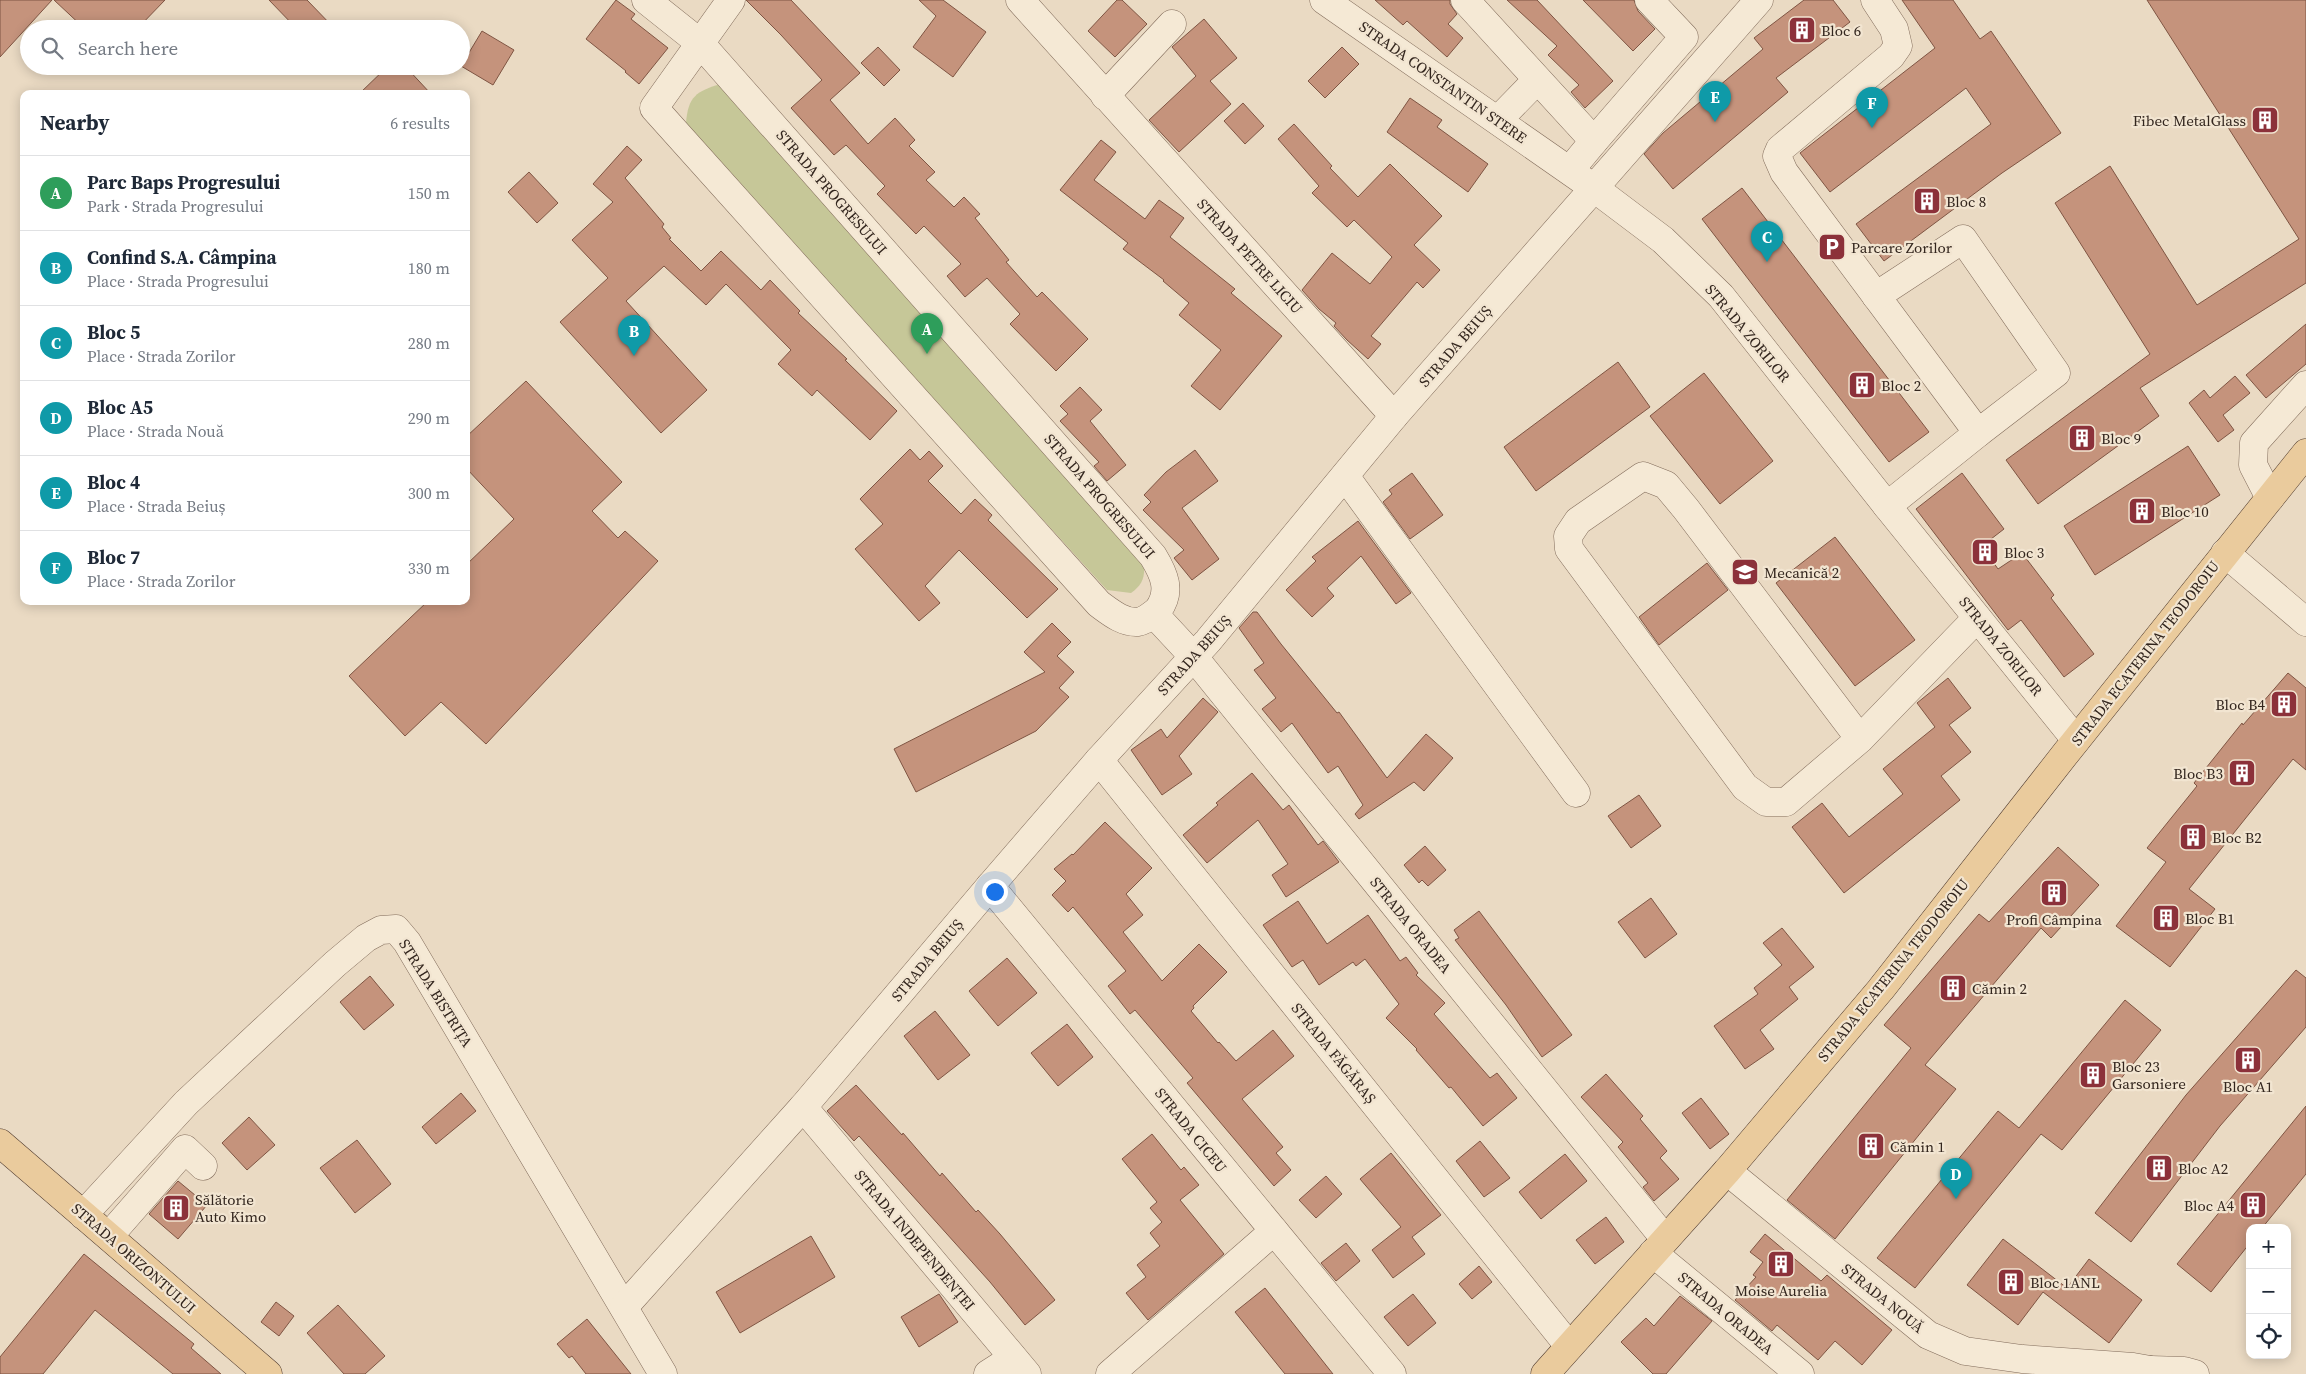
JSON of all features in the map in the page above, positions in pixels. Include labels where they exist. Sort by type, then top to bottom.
[{"type":"main road","name":"STRADA ECATERINA TEODOROIU","points":[[1545,1374],[1727,1171],[1881,989],[2076,740],[2306,453]]},
{"type":"main road","name":"STRADA ORIZONTULUI","points":[[0,1143],[268,1374]]},
{"type":"street","points":[[646,0],[700,43]]},
{"type":"street","points":[[731,0],[654,108],[1099,604],[1119,618],[1139,622],[1154,614]]},
{"type":"street","name":"STRADA PETRE LICIU","points":[[1020,0],[1394,416]]},
{"type":"street","name":"STRADA CONSTANTIN STERE","points":[[1324,0],[1566,167]]},
{"type":"street","points":[[1465,0],[1594,141]]},
{"type":"street","points":[[1566,167],[1594,141],[1684,37],[1649,0]]},
{"type":"street","name":"STRADA BEIUȘ","points":[[624,1307],[803,1107],[1099,760],[1194,656],[1394,416],[1759,0]]},
{"type":"street","points":[[1875,0],[1894,29],[1898,46],[1891,56],[1780,148],[1777,156],[1784,172],[1978,433]]},
{"type":"street","points":[[1105,96],[1172,24]]},
{"type":"street","name":"STRADA PROGRESULUI","points":[[700,43],[1153,556],[1163,572],[1167,589],[1164,602],[1154,614]]},
{"type":"street","points":[[1498,120],[1537,80]]},
{"type":"street","name":"STRADA ZORILOR","points":[[1566,167],[1663,240],[1721,296],[2076,740]]},
{"type":"street","points":[[1876,296],[1963,239],[2056,374],[1978,433],[1887,506]]},
{"type":"street","points":[[2270,498],[2253,464],[2254,443],[2306,385]]},
{"type":"street","points":[[1345,476],[1576,793]]},
{"type":"street","points":[[1860,739],[1666,485],[1643,476],[1578,521],[1568,536],[1569,549],[1745,787],[1766,802],[1786,802],[1860,739],[1977,618]]},
{"type":"street","name":"STRADA ECATERINA TEODOROIU","points":[[2225,553],[2306,622]]},
{"type":"street","name":"STRADA ORADEA","points":[[1154,614],[1194,656],[1659,1246],[1800,1374]]},
{"type":"street","name":"STRADA FĂGĂRAȘ","points":[[1099,760],[1569,1346]]},
{"type":"street","name":"STRADA CICEU","points":[[990,886],[1392,1374]]},
{"type":"street","name":"STRADA BISTRIȚA","points":[[83,1214],[186,1103],[350,951],[366,938],[381,930],[396,929],[407,942],[663,1374]]},
{"type":"street","name":"STRADA INDEPENDENȚEI","points":[[803,1107],[1020,1366]]},
{"type":"street","points":[[108,1236],[185,1149],[204,1166]]},
{"type":"street","name":"STRADA NOUĂ","points":[[1727,1171],[1928,1335],[1968,1362],[2022,1359],[2133,1367],[2153,1372],[2184,1371],[2195,1374]]},
{"type":"street","points":[[1110,1374],[1274,1231]]},
{"type":"street","points":[[988,1374],[1020,1366]]},
{"type":"green space","points":[[721,84],[1144,564],[1142,581],[1135,590],[1131,593],[1107,590],[700,143],[686,123],[691,101],[705,89]]},
{"type":"building","points":[[0,0],[52,0],[34,20],[20,20],[20,35],[0,57]]},
{"type":"building","points":[[54,0],[165,0],[146,20],[75,20]]},
{"type":"building","points":[[269,0],[307,0],[326,20],[288,20]]},
{"type":"building","points":[[616,0],[635,14],[631,19],[668,48],[639,84],[586,39]]},
{"type":"building","points":[[746,0],[791,0],[860,73],[830,100],[868,144],[895,118],[915,140],[909,146],[935,172],[926,180],[954,207],[964,197],[980,214],[975,218],[1009,260],[1006,262],[1037,297],[1042,292],[1088,339],[1056,371],[1010,324],[1020,314],[987,278],[965,297],[947,276],[961,264],[924,226],[916,234],[877,194],[885,186],[846,145],[834,155],[791,108],[822,80]]},
{"type":"building","points":[[919,0],[943,0],[986,32],[953,77],[913,47],[936,16]]},
{"type":"building","points":[[1117,0],[1122,0],[1147,24],[1115,57],[1088,31]]},
{"type":"building","points":[[1375,0],[1450,0],[1450,4],[1457,14],[1448,24],[1463,38],[1447,57],[1407,21],[1403,25]]},
{"type":"building","points":[[1507,0],[1537,0],[1613,81],[1585,108],[1571,92],[1579,85],[1548,55],[1557,46]]},
{"type":"building","points":[[1583,0],[1634,0],[1638,11],[1655,29],[1633,51]]},
{"type":"building","points":[[1804,0],[1833,0],[1850,22],[1776,78],[1788,92],[1673,189],[1644,154],[1663,133],[1763,49],[1754,38]]},
{"type":"building","points":[[1902,0],[1953,0],[1980,39],[1991,31],[2061,133],[2002,173],[1884,261],[1856,224],[1991,124],[1966,88],[1830,192],[1800,153],[1935,48]]},
{"type":"building","points":[[2147,0],[2306,0],[2306,283],[2140,388],[2159,416],[2038,504],[2006,460],[2150,354],[2055,203],[2110,166],[2197,305],[2299,239]]},
{"type":"building","points":[[1204,19],[1237,58],[1210,81],[1231,104],[1179,152],[1149,120],[1196,76],[1172,47]]},
{"type":"building","points":[[482,31],[514,50],[493,85],[470,71],[470,51]]},
{"type":"building","points":[[878,47],[900,70],[884,86],[861,63]]},
{"type":"building","points":[[1342,47],[1359,64],[1325,98],[1308,81]]},
{"type":"building","points":[[379,75],[413,75],[427,90],[363,90]]},
{"type":"building","points":[[1410,98],[1442,120],[1437,127],[1488,164],[1468,192],[1387,132]]},
{"type":"building","points":[[1243,103],[1264,126],[1245,144],[1224,121]]},
{"type":"building","points":[[1294,124],[1332,166],[1330,168],[1358,197],[1390,164],[1442,216],[1414,245],[1440,270],[1423,288],[1417,282],[1371,336],[1381,344],[1368,359],[1347,340],[1334,326],[1336,323],[1319,309],[1302,290],[1332,253],[1370,284],[1392,257],[1354,220],[1347,227],[1312,193],[1319,186],[1278,139]]},
{"type":"building","points":[[1101,140],[1116,152],[1094,180],[1145,219],[1159,200],[1184,218],[1170,237],[1235,289],[1231,293],[1282,336],[1220,410],[1191,386],[1221,350],[1179,315],[1189,303],[1164,280],[1123,249],[1128,243],[1060,190]]},
{"type":"building","points":[[627,146],[642,160],[625,178],[664,224],[662,227],[671,238],[669,239],[701,271],[721,251],[761,290],[770,280],[800,311],[798,313],[847,359],[845,360],[897,411],[870,440],[817,390],[812,396],[778,364],[791,350],[726,284],[706,305],[664,266],[626,301],[707,390],[661,433],[560,322],[608,278],[572,240],[613,202],[593,184]]},
{"type":"building","points":[[529,172],[558,203],[537,223],[508,192]]},
{"type":"building","points":[[1742,188],[1929,432],[1889,462],[1702,219]]},
{"type":"building","points":[[2306,324],[2306,364],[2266,398],[2246,375]]},
{"type":"building","points":[[1618,362],[1650,407],[1536,491],[1504,447]]},
{"type":"building","points":[[1704,373],[1773,461],[1720,504],[1650,416]]},
{"type":"building","points":[[2235,376],[2250,393],[2223,415],[2234,430],[2218,442],[2189,403],[2204,390],[2210,398]]},
{"type":"building","points":[[526,381],[622,482],[592,511],[618,538],[625,531],[658,561],[486,744],[441,702],[405,736],[349,676],[424,605],[470,605],[470,561],[514,519],[470,472],[470,433]]},
{"type":"building","points":[[1080,387],[1102,410],[1090,421],[1126,465],[1107,481],[1094,466],[1099,462],[1060,421],[1068,414],[1060,406]]},
{"type":"building","name":"Bloc 10","points":[[2188,446],[2220,495],[2095,575],[2064,526]]},
{"type":"building","points":[[910,449],[920,460],[929,451],[943,466],[928,481],[961,514],[975,499],[992,515],[988,520],[1058,589],[1027,618],[959,550],[925,586],[940,603],[919,621],[855,549],[883,524],[860,499]]},
{"type":"building","points":[[1195,450],[1218,481],[1182,508],[1219,559],[1192,580],[1174,558],[1184,550],[1143,510],[1151,502],[1144,495],[1166,472]]},
{"type":"building","points":[[1412,473],[1443,515],[1410,539],[1383,502],[1392,494],[1389,490]]},
{"type":"building","name":"Bloc 3","points":[[1962,473],[2004,529],[1982,546],[1998,569],[2022,553],[2054,595],[2051,598],[2094,654],[2064,677],[2021,620],[2008,630],[1916,509]]},
{"type":"building","points":[[1358,521],[1411,593],[1396,604],[1361,556],[1327,588],[1334,596],[1312,617],[1286,590],[1316,561],[1312,557]]},
{"type":"building","points":[[1835,537],[1915,640],[1855,686],[1776,583]]},
{"type":"building","points":[[1707,563],[1728,590],[1659,645],[1639,617]]},
{"type":"building","points":[[1253,612],[1257,612],[1337,713],[1339,712],[1387,778],[1426,734],[1453,758],[1424,791],[1414,782],[1359,819],[1355,814],[1363,805],[1338,766],[1328,773],[1292,723],[1281,732],[1262,709],[1276,698],[1254,670],[1264,663],[1239,628]]},
{"type":"building","points":[[1052,623],[1071,642],[1057,656],[1074,672],[1059,688],[1069,697],[1036,731],[916,792],[894,749],[1045,672],[1024,652]]},
{"type":"building","points":[[2288,673],[2306,688],[2306,770],[2293,759],[2189,889],[2215,909],[2170,967],[2116,926],[2166,862],[2147,848],[2197,786],[2194,783],[2242,723],[2243,725]]},
{"type":"building","points":[[1948,678],[1971,708],[1949,725],[1971,752],[1941,776],[1960,800],[1844,893],[1792,827],[1822,803],[1849,837],[1903,794],[1883,769],[1935,727],[1917,703]]},
{"type":"building","points":[[1203,698],[1218,712],[1179,756],[1192,774],[1162,795],[1131,750],[1161,729],[1167,738]]},
{"type":"building","points":[[1252,773],[1283,810],[1289,805],[1318,845],[1323,841],[1339,862],[1286,897],[1272,875],[1288,864],[1258,820],[1207,863],[1183,835],[1218,805],[1216,803]]},
{"type":"building","points":[[1639,795],[1661,826],[1631,848],[1608,816]]},
{"type":"building","points":[[1105,822],[1152,868],[1126,894],[1143,915],[1123,932],[1162,981],[1199,944],[1227,972],[1193,1006],[1194,1008],[1191,1011],[1218,1043],[1236,1061],[1273,1030],[1294,1056],[1242,1099],[1283,1147],[1276,1153],[1291,1170],[1274,1186],[1187,1083],[1193,1078],[1135,1010],[1130,1014],[1108,986],[1126,971],[1073,907],[1068,912],[1052,895],[1066,881],[1054,869],[1073,855]]},
{"type":"building","points":[[1425,846],[1446,870],[1428,886],[1422,880],[1419,883],[1404,865]]},
{"type":"building","points":[[2058,847],[2099,885],[2051,938],[2041,928],[1925,1065],[1956,1089],[1835,1239],[1787,1200],[1911,1048],[1884,1025],[1979,914],[1989,922]]},
{"type":"building","points":[[1651,898],[1677,934],[1645,958],[1618,922]]},
{"type":"building","points":[[1298,901],[1327,944],[1368,915],[1400,961],[1406,957],[1418,973],[1416,975],[1445,1003],[1434,1014],[1490,1078],[1497,1073],[1517,1098],[1483,1126],[1417,1049],[1386,1018],[1399,1004],[1365,959],[1356,966],[1353,962],[1319,985],[1303,960],[1292,967],[1263,925]]},
{"type":"building","points":[[1479,911],[1572,1035],[1542,1057],[1506,1005],[1455,940],[1459,938],[1454,930]]},
{"type":"building","points":[[1782,928],[1814,967],[1789,987],[1798,999],[1760,1030],[1774,1049],[1745,1069],[1714,1026],[1758,994],[1754,988],[1782,965],[1763,943]]},
{"type":"building","points":[[1007,958],[1037,993],[998,1026],[969,991]]},
{"type":"building","points":[[2296,970],[2306,978],[2306,1027],[2220,1126],[2131,1242],[2095,1213],[2186,1095]]},
{"type":"building","points":[[370,976],[394,1005],[364,1030],[340,1002]]},
{"type":"building","points":[[2125,1000],[2161,1030],[2062,1150],[2041,1134],[1915,1288],[1877,1258],[1998,1111],[2019,1128]]},
{"type":"building","points":[[935,1011],[970,1055],[938,1080],[904,1036]]},
{"type":"building","points":[[1067,1024],[1093,1057],[1058,1086],[1031,1053]]},
{"type":"building","points":[[1606,1074],[1643,1116],[1640,1119],[1667,1151],[1660,1158],[1679,1179],[1654,1201],[1643,1187],[1648,1183],[1618,1147],[1623,1142],[1581,1097]]},
{"type":"building","points":[[856,1085],[902,1135],[903,1133],[940,1176],[942,1173],[976,1212],[978,1210],[1055,1300],[1025,1325],[990,1282],[859,1136],[854,1141],[827,1111]]},
{"type":"building","points":[[461,1093],[476,1111],[436,1144],[422,1127]]},
{"type":"building","points":[[1701,1098],[1729,1134],[1710,1149],[1682,1113]]},
{"type":"building","name":"Bloc A4","points":[[2306,1106],[2306,1174],[2265,1224],[2246,1224],[2246,1248],[2211,1292],[2177,1264]]},
{"type":"building","points":[[249,1117],[275,1145],[247,1170],[222,1143]]},
{"type":"building","points":[[1152,1134],[1181,1170],[1184,1167],[1199,1185],[1180,1200],[1224,1254],[1148,1320],[1126,1293],[1146,1277],[1137,1265],[1160,1246],[1150,1233],[1162,1222],[1150,1208],[1157,1202],[1122,1159]]},
{"type":"building","points":[[357,1140],[391,1184],[355,1213],[320,1168]]},
{"type":"building","points":[[1480,1141],[1510,1178],[1484,1197],[1456,1161]]},
{"type":"building","points":[[1391,1153],[1441,1215],[1412,1237],[1425,1254],[1393,1278],[1372,1250],[1401,1227],[1360,1179]]},
{"type":"building","points":[[1565,1154],[1587,1181],[1541,1219],[1519,1192]]},
{"type":"building","points":[[1326,1176],[1342,1194],[1316,1218],[1299,1200]]},
{"type":"building","name":"Sălătorie Auto Kimo","points":[[178,1181],[207,1205],[178,1239],[149,1214]]},
{"type":"building","points":[[1606,1217],[1624,1242],[1595,1264],[1576,1240]]},
{"type":"building","points":[[1765,1234],[1821,1281],[1827,1275],[1892,1330],[1862,1365],[1835,1341],[1818,1360],[1777,1325],[1772,1331],[1735,1300],[1756,1277],[1753,1275],[1763,1262],[1750,1252]]},
{"type":"building","points":[[811,1236],[835,1277],[740,1333],[716,1292]]},
{"type":"building","points":[[2003,1239],[2067,1288],[2089,1259],[2142,1300],[2109,1343],[2043,1292],[2018,1325],[1967,1285]]},
{"type":"building","points":[[1346,1243],[1360,1261],[1336,1281],[1321,1263]]},
{"type":"building","points":[[84,1254],[194,1344],[191,1348],[221,1374],[173,1374],[95,1310],[43,1374],[0,1374],[0,1357]]},
{"type":"building","points":[[1479,1266],[1492,1282],[1472,1299],[1459,1284]]},
{"type":"building","points":[[1265,1288],[1333,1374],[1285,1374],[1235,1312]]},
{"type":"building","points":[[939,1294],[958,1322],[919,1347],[901,1317]]},
{"type":"building","points":[[1413,1294],[1436,1323],[1408,1346],[1384,1317]]},
{"type":"building","points":[[1680,1296],[1712,1321],[1666,1374],[1653,1374],[1621,1342],[1646,1318],[1654,1326]]},
{"type":"building","points":[[276,1302],[294,1316],[279,1336],[261,1322]]},
{"type":"building","points":[[338,1305],[385,1356],[365,1374],[344,1374],[307,1333]]},
{"type":"building","points":[[587,1319],[631,1374],[586,1374],[572,1356],[569,1358],[557,1344]]},
{"type":"place","name":"Bloc 6","points":[[1802,30]]},
{"type":"place","name":"Fibec MetalGlass","points":[[2265,120]]},
{"type":"place","name":"Bloc 4","points":[[1715,122]]},
{"type":"place","name":"Bloc 7","points":[[1872,128]]},
{"type":"place","name":"Bloc 8","points":[[1927,201]]},
{"type":"place","name":"Parcare Zorilor","points":[[1832,247]]},
{"type":"place","name":"Bloc 5","points":[[1767,262]]},
{"type":"place","name":"Parc Baps Progresului","points":[[927,354]]},
{"type":"place","name":"Confind S.A. Câmpina","points":[[634,356]]},
{"type":"place","name":"Bloc 2","points":[[1862,385]]},
{"type":"place","name":"Bloc 9","points":[[2082,438]]},
{"type":"place","name":"Bloc 10","points":[[2142,511]]},
{"type":"place","name":"Bloc 3","points":[[1985,552]]},
{"type":"place","name":"Mecanică 2","points":[[1745,572]]},
{"type":"place","name":"Bloc B4","points":[[2284,704]]},
{"type":"place","name":"Bloc B3","points":[[2242,773]]},
{"type":"place","name":"Bloc B2","points":[[2193,837]]},
{"type":"place","name":"Profi Câmpina","points":[[2054,893]]},
{"type":"place","name":"Bloc B1","points":[[2166,918]]},
{"type":"place","name":"Cămin 2","points":[[1953,988]]},
{"type":"place","name":"Bloc A1","points":[[2248,1060]]},
{"type":"place","name":"Bloc 23 Garsoniere","points":[[2093,1075]]},
{"type":"place","name":"Cămin 1","points":[[1871,1146]]},
{"type":"place","name":"Bloc A2","points":[[2159,1168]]},
{"type":"place","name":"Bloc A5","points":[[1956,1199]]},
{"type":"place","name":"Bloc A4","points":[[2253,1205]]},
{"type":"place","name":"Sălătorie Auto Kimo","points":[[176,1208]]},
{"type":"place","name":"Moise Aurelia","points":[[1781,1264]]},
{"type":"place","name":"Bloc 1ANL","points":[[2011,1282]]}]
